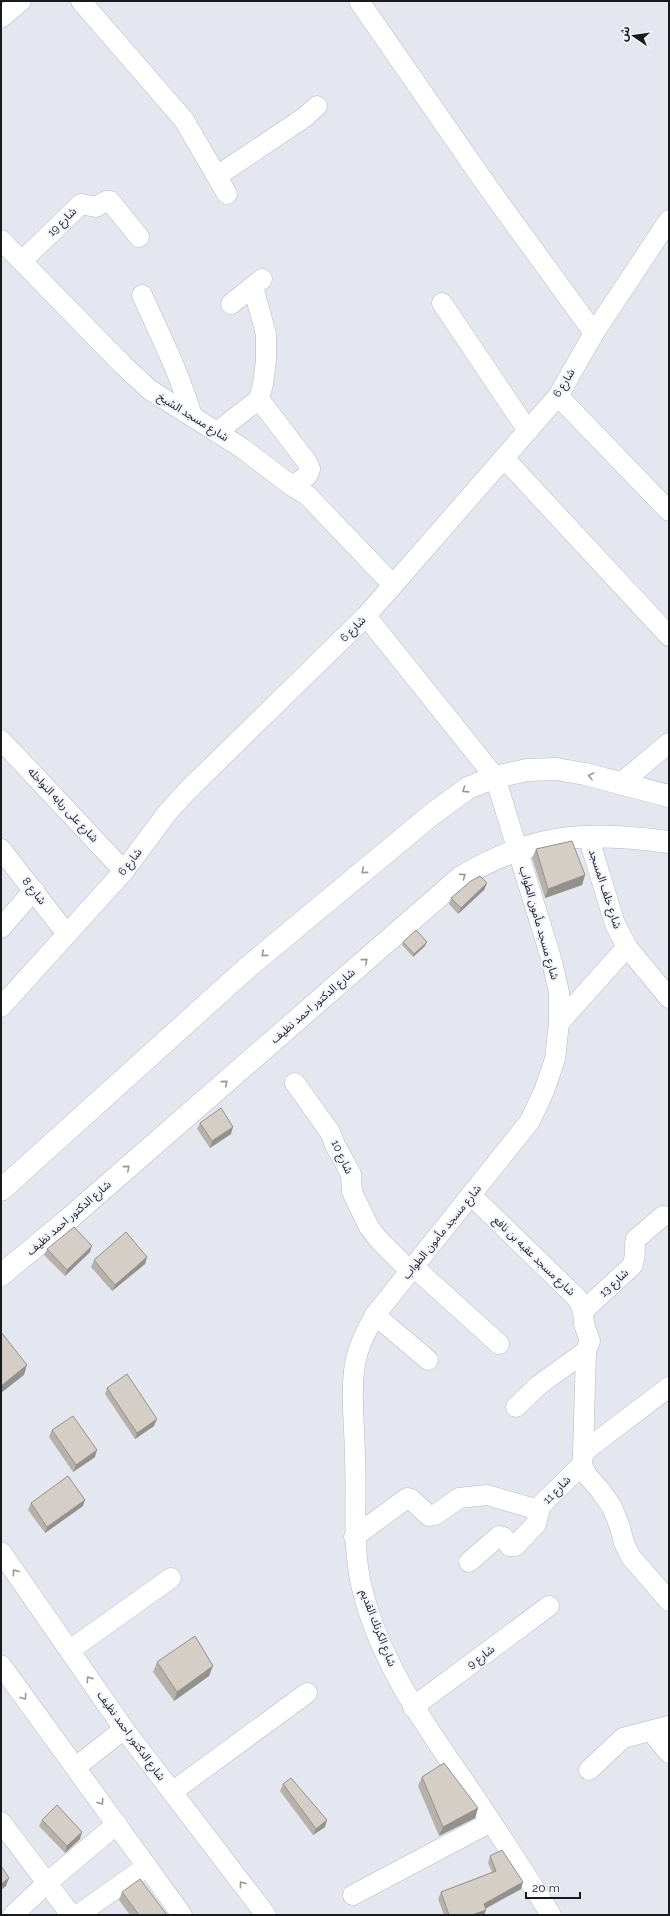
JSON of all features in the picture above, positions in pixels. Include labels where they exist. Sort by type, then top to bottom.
[{"type":"main road","points":[[1,1190],[247,968],[432,815],[468,788],[495,777],[527,770],[556,769],[621,783],[669,796]]},
{"type":"main road","name":"شارع الدكتور احمد نظيف","points":[[1,1275],[64,1223],[461,877],[488,860],[517,848],[552,839],[588,836],[621,837],[669,842]]},
{"type":"street","points":[[1,18],[21,1]]},
{"type":"street","points":[[81,1],[184,120],[227,194]]},
{"type":"street","points":[[360,1],[485,183],[594,333]]},
{"type":"street","points":[[216,176],[305,117],[317,106]]},
{"type":"street","name":"شارع 19","points":[[22,261],[81,204],[96,207],[106,201],[110,201],[139,237]]},
{"type":"street","name":"شارع 6","points":[[1,1007],[66,933],[124,871],[167,813],[188,790],[366,616],[558,396],[594,333],[669,220]]},
{"type":"street","name":"شارع مسجد الشيخ","points":[[1,240],[122,364],[150,390],[242,448],[316,503],[393,585]]},
{"type":"street","points":[[217,432],[259,399],[266,360],[266,334],[257,283],[230,304]]},
{"type":"street","points":[[142,295],[174,363],[185,390],[192,416]]},
{"type":"street","points":[[442,303],[528,430]]},
{"type":"street","points":[[558,396],[669,511]]},
{"type":"street","points":[[259,399],[307,462],[310,469],[307,476],[292,486]]},
{"type":"street","points":[[504,458],[669,636]]},
{"type":"street","name":"شارع مسجد مأمون الطواب","points":[[366,616],[495,777],[551,958],[559,992],[559,1024],[555,1059],[544,1091],[530,1121],[472,1196],[375,1315]]},
{"type":"street","name":"شارع على ربابه النواخله","points":[[1,740],[124,871]]},
{"type":"street","points":[[621,783],[669,744]]},
{"type":"street","name":"شارع خلف المسجد","points":[[588,836],[615,924],[627,947],[669,998]]},
{"type":"street","name":"شارع 8","points":[[1,849],[66,933]]},
{"type":"street","points":[[1,928],[34,890]]},
{"type":"street","points":[[559,1024],[627,947]]},
{"type":"street","name":"شارع 10","points":[[295,1084],[330,1132],[335,1145],[351,1174],[352,1192],[369,1227],[379,1240],[499,1344]]},
{"type":"street","name":"شارع مسجد عقبه بن نافع","points":[[472,1196],[578,1299],[583,1311],[584,1324],[590,1341],[586,1351],[582,1459]]},
{"type":"street","name":"شارع 13","points":[[583,1311],[632,1266],[635,1261],[634,1244],[636,1239],[663,1216]]},
{"type":"street","points":[[375,1315],[428,1360]]},
{"type":"street","name":"شارع الكرنك القديم","points":[[375,1315],[363,1338],[356,1363],[353,1389],[356,1488],[354,1537],[361,1585],[374,1625],[390,1664],[413,1707],[552,1915]]},
{"type":"street","points":[[516,1407],[539,1385],[586,1351]]},
{"type":"street","name":"شارع 11","points":[[469,1562],[499,1536],[503,1537],[510,1546],[515,1546],[533,1529],[536,1524],[539,1510],[545,1500],[582,1459],[590,1446],[669,1387]]},
{"type":"street","points":[[582,1459],[586,1474],[612,1507],[620,1527],[624,1543],[631,1557],[669,1601]]},
{"type":"street","points":[[354,1537],[407,1498],[411,1499],[429,1516],[435,1515],[460,1498],[487,1495],[539,1510]]},
{"type":"street","name":"شارع الدكتور احمد نظيف","points":[[1,1552],[124,1729],[266,1915]]},
{"type":"street","points":[[70,1650],[171,1578]]},
{"type":"street","name":"شارع 9","points":[[413,1707],[549,1606]]},
{"type":"street","points":[[1,1665],[182,1915]]},
{"type":"street","points":[[172,1792],[307,1693]]},
{"type":"street","points":[[589,1770],[623,1738],[660,1728],[669,1753]]},
{"type":"street","points":[[76,1767],[124,1729]]},
{"type":"street","points":[[1,1822],[48,1882],[71,1915]]},
{"type":"street","points":[[353,1895],[491,1822]]},
{"type":"street","points":[[13,1915],[48,1882],[117,1824]]},
{"type":"street","points":[[78,1915],[147,1866]]},
{"type":"building","points":[[572,841],[585,875],[548,889],[536,849]]},
{"type":"building","points":[[480,876],[487,883],[461,908],[451,898],[471,881]]},
{"type":"building","points":[[416,930],[427,942],[414,954],[403,942]]},
{"type":"building","points":[[221,1108],[233,1127],[212,1141],[200,1123]]},
{"type":"building","points":[[74,1227],[92,1246],[67,1270],[47,1249]]},
{"type":"building","points":[[126,1232],[147,1257],[115,1285],[94,1260]]},
{"type":"building","points":[[1,1332],[27,1365],[1,1386]]},
{"type":"building","points":[[127,1374],[157,1419],[137,1433],[107,1388]]},
{"type":"building","points":[[73,1416],[97,1450],[76,1465],[52,1430]]},
{"type":"building","points":[[68,1476],[85,1500],[47,1527],[31,1503]]},
{"type":"building","points":[[195,1636],[213,1666],[177,1692],[157,1662]]},
{"type":"building","points":[[444,1763],[478,1808],[443,1827],[422,1777]]},
{"type":"building","points":[[291,1778],[327,1820],[316,1829],[283,1784]]},
{"type":"building","points":[[57,1805],[82,1832],[67,1846],[42,1820]]},
{"type":"building","points":[[502,1850],[523,1882],[484,1904],[486,1910],[472,1915],[449,1915],[441,1892],[496,1871],[490,1856]]},
{"type":"building","points":[[1,1866],[9,1878],[1,1884]]},
{"type":"building","points":[[140,1879],[167,1915],[139,1915],[122,1892]]}]
